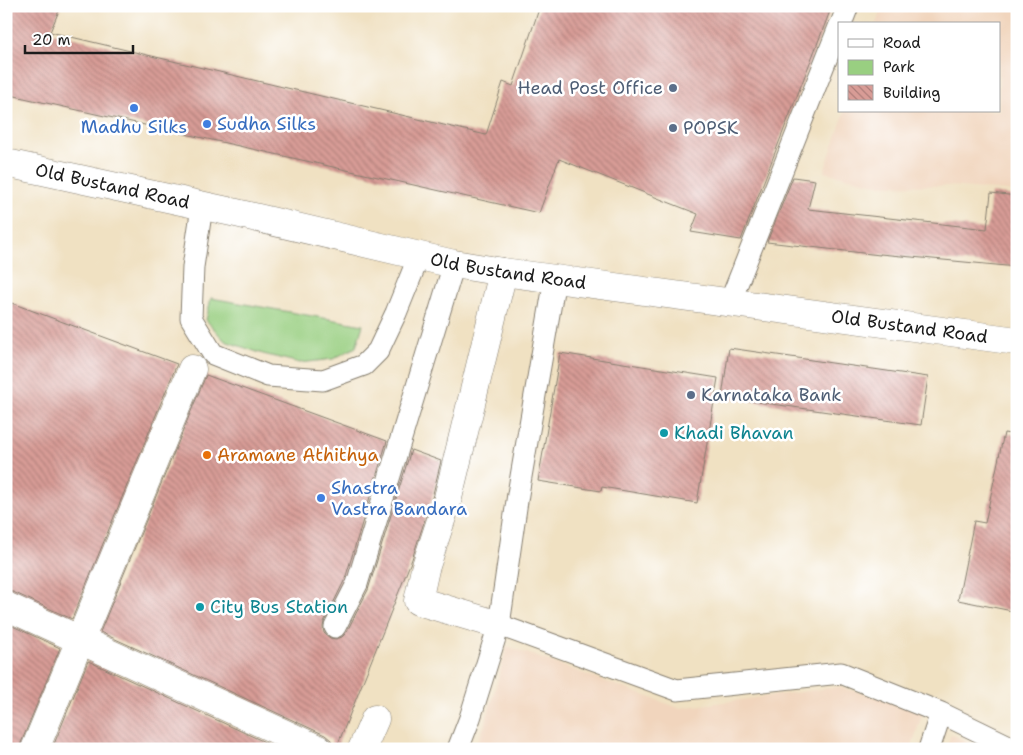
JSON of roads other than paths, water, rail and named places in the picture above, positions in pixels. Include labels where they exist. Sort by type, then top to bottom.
[{"type":"street","name":"Old Bustand Road","points":[[6,163],[232,212],[454,264],[1017,341]]},
{"type":"street","points":[[499,624],[418,601],[425,569],[447,502],[504,272]]},
{"type":"street","points":[[35,749],[192,369]]},
{"type":"street","points":[[6,606],[318,749]]},
{"type":"street","points":[[362,749],[375,718]]},
{"type":"lane","points":[[842,22],[848,6]]},
{"type":"lane","points":[[730,302],[838,30]]},
{"type":"lane","points":[[202,207],[193,267],[191,318],[213,354],[268,376],[323,380],[364,365],[378,351],[419,256]]},
{"type":"lane","points":[[335,627],[357,584],[454,264]]},
{"type":"lane","points":[[458,749],[470,718],[499,624],[518,494],[555,279]]},
{"type":"lane","points":[[499,624],[678,690],[841,673],[941,713],[1015,749]]},
{"type":"lane","points":[[929,749],[941,713]]},
{"type":"place","name":"Head Post Office","points":[[673,88]]},
{"type":"place","name":"Madhu Silks","points":[[134,108]]},
{"type":"place","name":"Sudha Silks","points":[[207,124]]},
{"type":"place","name":"POPSK","points":[[673,128]]},
{"type":"place","name":"Karnataka Bank","points":[[691,395]]},
{"type":"place","name":"Khadi Bhavan","points":[[664,433]]},
{"type":"place","name":"Aramane Athithya","points":[[207,455]]},
{"type":"place","name":"Shastra Vastra Bandara","points":[[321,498]]},
{"type":"place","name":"City Bus Station","points":[[200,607]]}]
